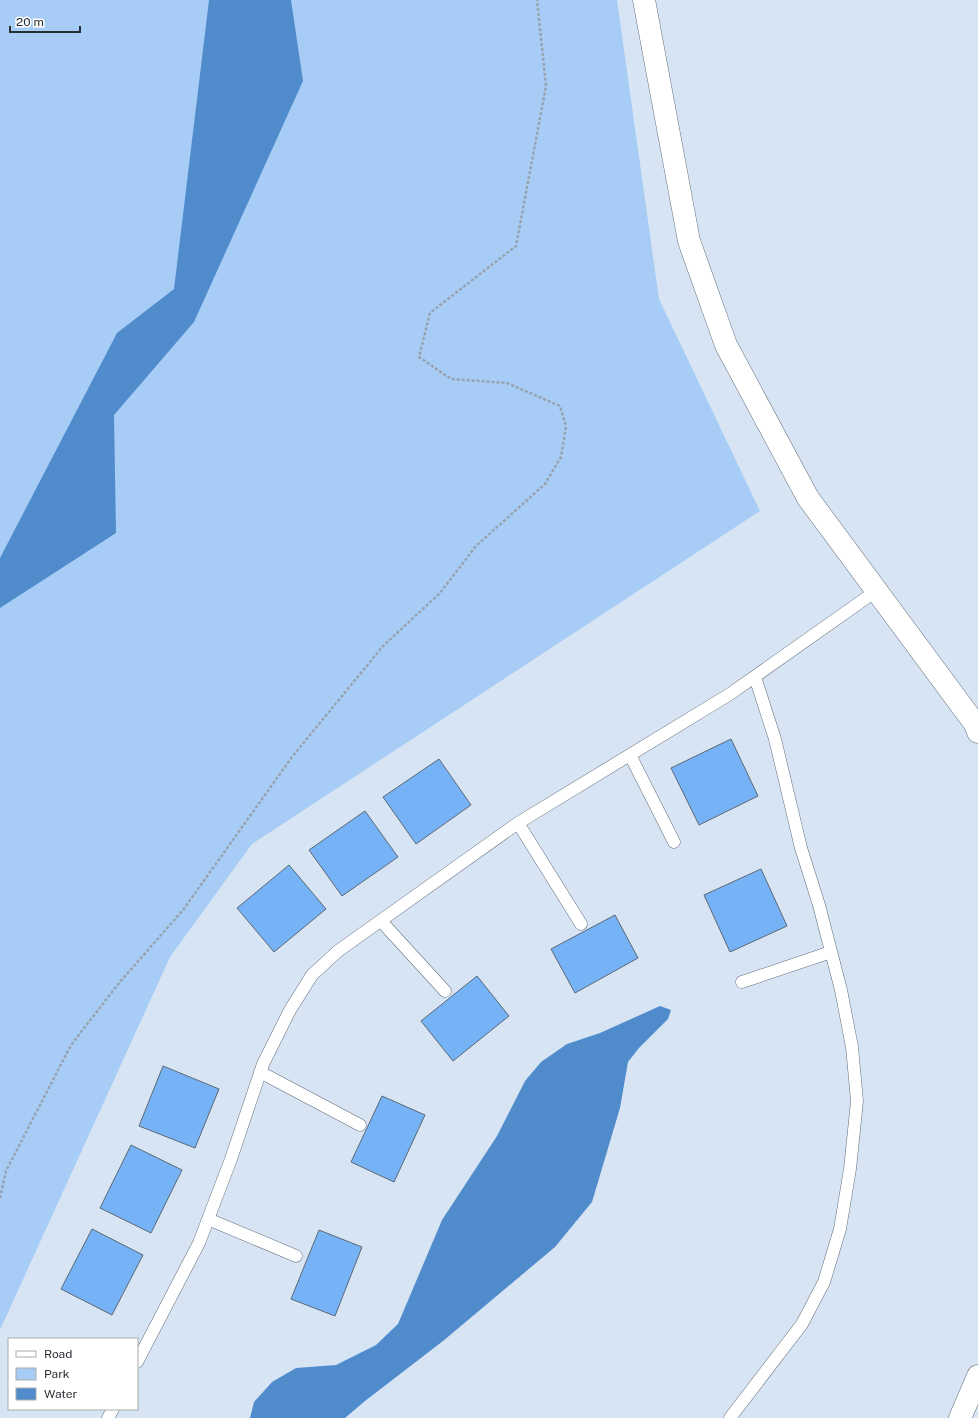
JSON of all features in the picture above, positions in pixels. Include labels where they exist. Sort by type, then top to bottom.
[{"type":"street","points":[[644,0],[689,241],[726,345],[808,498],[975,724],[978,732]]},
{"type":"street","points":[[960,1418],[978,1376]]},
{"type":"lane","points":[[138,1360],[199,1243],[231,1159],[260,1072],[290,1010],[312,975],[338,952],[518,823],[730,694],[876,591]]},
{"type":"lane","points":[[730,1418],[802,1324],[824,1282],[840,1229],[850,1169],[857,1101],[852,1047],[841,990],[819,905],[801,848],[775,739],[755,677]]},
{"type":"lane","points":[[630,755],[674,842]]},
{"type":"lane","points":[[518,823],[580,924]]},
{"type":"lane","points":[[381,921],[445,991]]},
{"type":"lane","points":[[742,982],[831,952]]},
{"type":"lane","points":[[260,1072],[360,1124]]},
{"type":"lane","points":[[208,1219],[296,1256]]},
{"type":"path","points":[[0,1198],[6,1171],[71,1045],[119,984],[183,910],[292,757],[378,653],[440,592],[476,546],[545,484],[561,457],[566,426],[560,406],[507,383],[451,379],[420,357],[430,313],[516,246],[546,86],[537,0]]},
{"type":"green space","points":[[0,0],[617,0],[659,299],[760,511],[252,844],[170,957],[0,1330]]},
{"type":"water","points":[[209,0],[291,0],[303,81],[194,322],[114,415],[116,533],[0,608],[0,558],[117,333],[174,289]]},
{"type":"water","points":[[660,1006],[671,1010],[668,1019],[639,1048],[628,1062],[620,1108],[592,1202],[555,1247],[443,1341],[345,1418],[250,1418],[254,1402],[272,1382],[296,1368],[336,1365],[376,1345],[398,1324],[442,1220],[497,1136],[525,1081],[541,1062],[567,1044],[600,1033]]},
{"type":"building","points":[[731,739],[758,796],[699,825],[671,768]]},
{"type":"building","points":[[439,759],[471,805],[416,844],[383,797]]},
{"type":"building","points":[[365,811],[398,857],[342,896],[309,850]]},
{"type":"building","points":[[289,865],[326,909],[274,952],[237,908]]},
{"type":"building","points":[[761,869],[787,926],[730,952],[704,895]]},
{"type":"building","points":[[615,915],[638,958],[575,993],[551,949]]},
{"type":"building","points":[[477,976],[509,1016],[453,1061],[421,1021]]},
{"type":"building","points":[[163,1066],[219,1089],[195,1148],[139,1126]]},
{"type":"building","points":[[382,1096],[425,1115],[394,1182],[351,1162]]},
{"type":"building","points":[[131,1145],[182,1170],[151,1233],[100,1208]]},
{"type":"building","points":[[92,1229],[143,1255],[112,1315],[61,1289]]},
{"type":"building","points":[[319,1230],[362,1247],[335,1316],[291,1299]]}]
